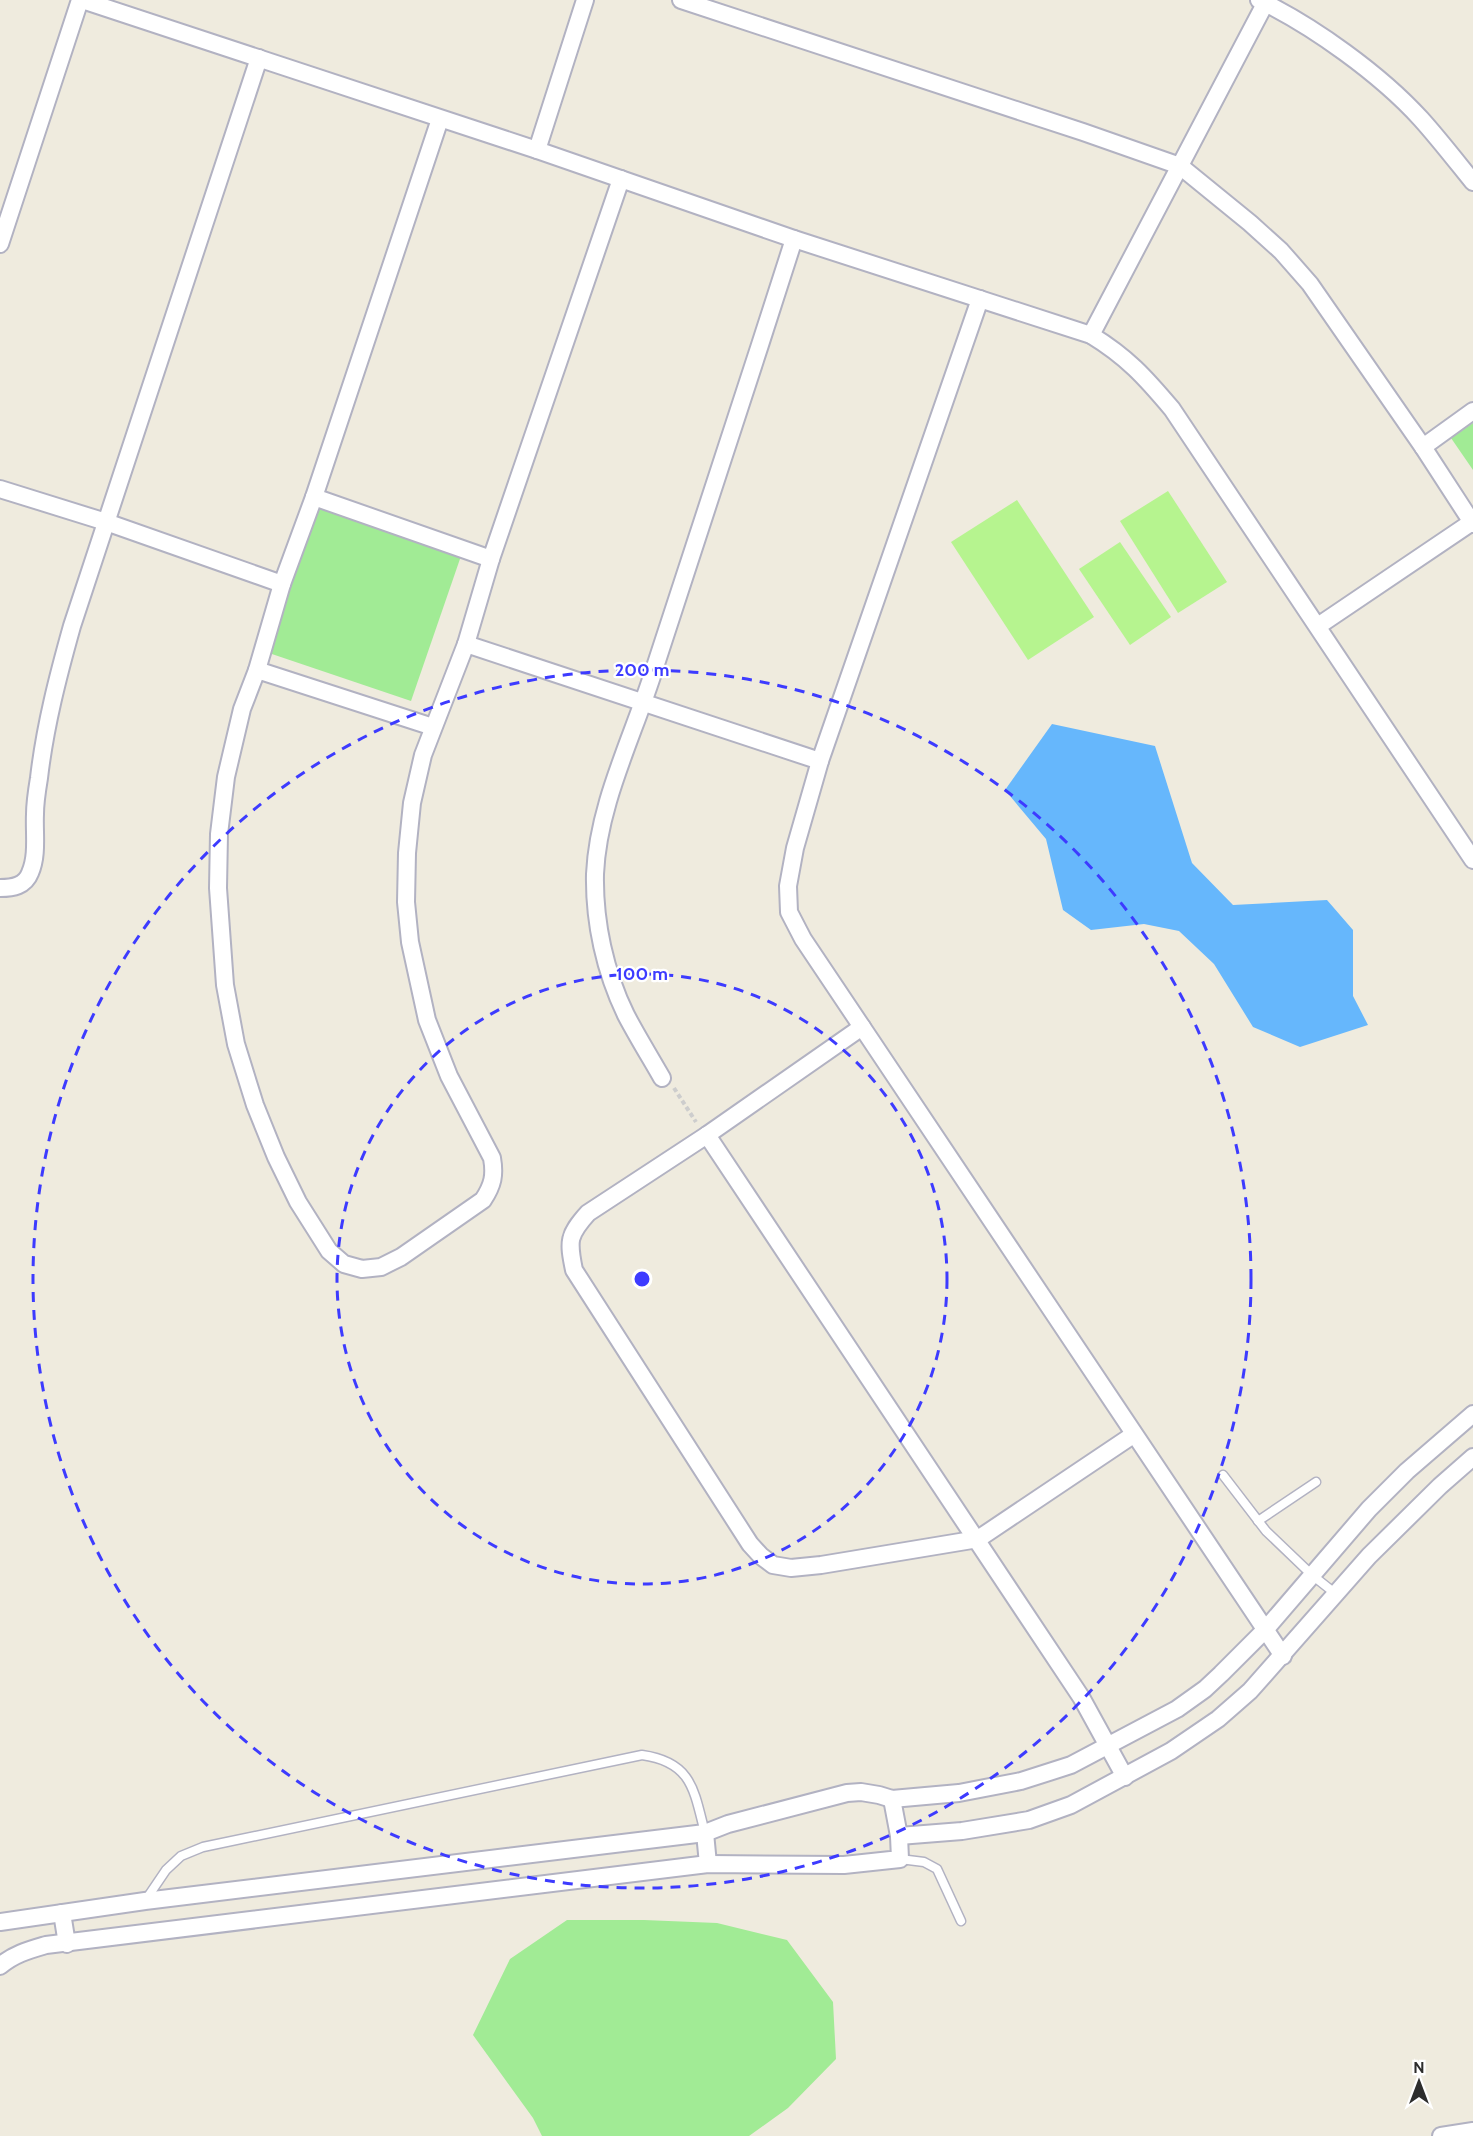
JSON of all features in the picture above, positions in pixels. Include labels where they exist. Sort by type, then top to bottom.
[{"type":"street","points":[[0,244],[81,0],[537,150],[794,239],[1091,335],[1119,352],[1145,377],[1172,409],[1473,860]]},
{"type":"street","points":[[537,150],[585,0]]},
{"type":"street","points":[[681,0],[1180,166],[1251,223],[1281,251],[1310,284],[1473,523],[1318,626]]},
{"type":"street","points":[[1091,335],[1264,1],[1326,40],[1378,79],[1420,118],[1473,183]]},
{"type":"street","points":[[0,888],[15,887],[26,881],[31,872],[41,754],[53,696],[72,626],[259,58]]},
{"type":"street","points":[[440,118],[314,496],[282,584],[257,670],[242,709],[226,777],[219,834],[218,888],[225,985],[236,1044],[255,1105],[276,1157],[298,1202],[330,1251],[344,1264],[362,1269],[381,1267],[401,1257],[483,1200],[491,1187],[495,1173],[492,1158],[448,1076],[427,1020],[410,942],[406,902],[407,853],[412,803],[423,754],[466,644],[490,559],[621,179]]},
{"type":"street","points":[[662,1078],[626,1015],[610,975],[598,925],[595,876],[602,824],[794,239]]},
{"type":"street","points":[[980,299],[820,761],[795,848],[788,886],[789,912],[803,939],[862,1028],[1283,1656]]},
{"type":"street","points":[[1423,447],[1473,411]]},
{"type":"street","points":[[0,489],[106,522],[282,584]]},
{"type":"street","points":[[314,496],[490,559]]},
{"type":"street","points":[[466,644],[820,761]]},
{"type":"street","points":[[257,670],[433,727]]},
{"type":"street","points":[[862,1028],[707,1135],[588,1213],[573,1230],[570,1249],[574,1270],[750,1544],[773,1565],[791,1568],[978,1539],[1133,1435]]},
{"type":"street","points":[[707,1135],[1081,1697],[1125,1777]]},
{"type":"street","points":[[0,1922],[145,1901],[705,1833],[728,1824],[847,1793],[879,1795],[892,1799],[959,1793],[1021,1781],[1071,1765],[1177,1709],[1205,1689],[1265,1630],[1376,1502],[1407,1471],[1473,1414]]},
{"type":"street","points":[[899,1836],[962,1831],[1029,1820],[1071,1805],[1171,1751],[1218,1719],[1250,1691],[1369,1556],[1440,1486],[1473,1458]]},
{"type":"street","points":[[0,1965],[25,1951],[46,1945],[708,1864],[844,1865],[900,1859],[899,1836],[892,1799]]},
{"type":"street","points":[[705,1833],[708,1864]]},
{"type":"street","points":[[62,1913],[67,1944]]},
{"type":"street","points":[[1441,2136],[1473,2131]]},
{"type":"lane","points":[[1223,1475],[1266,1531],[1312,1575],[1336,1594]]},
{"type":"lane","points":[[1258,1521],[1316,1482]]},
{"type":"lane","points":[[145,1901],[166,1870],[181,1856],[203,1847],[642,1755],[659,1757],[685,1773],[695,1793],[705,1833]]},
{"type":"lane","points":[[900,1859],[924,1862],[937,1869],[962,1922]]},
{"type":"path","points":[[662,1078],[673,1087],[707,1135]]},
{"type":"green space","points":[[1473,423],[1473,470],[1451,438]]},
{"type":"green space","points":[[1168,491],[1227,582],[1178,613],[1120,521]]},
{"type":"green space","points":[[1017,500],[1094,617],[1028,660],[951,542]]},
{"type":"green space","points":[[311,505],[461,556],[411,701],[263,651]]},
{"type":"green space","points":[[1120,542],[1171,617],[1130,645],[1079,569]]},
{"type":"green space","points":[[567,1920],[717,1923],[787,1940],[833,2002],[836,2059],[788,2108],[749,2136],[542,2136],[533,2118],[473,2035],[510,1959]]},
{"type":"water","points":[[1052,724],[1155,746],[1192,863],[1233,905],[1327,900],[1353,930],[1353,996],[1368,1025],[1300,1047],[1253,1027],[1214,964],[1179,931],[1144,924],[1091,930],[1063,910],[1046,839],[1005,790]]}]
